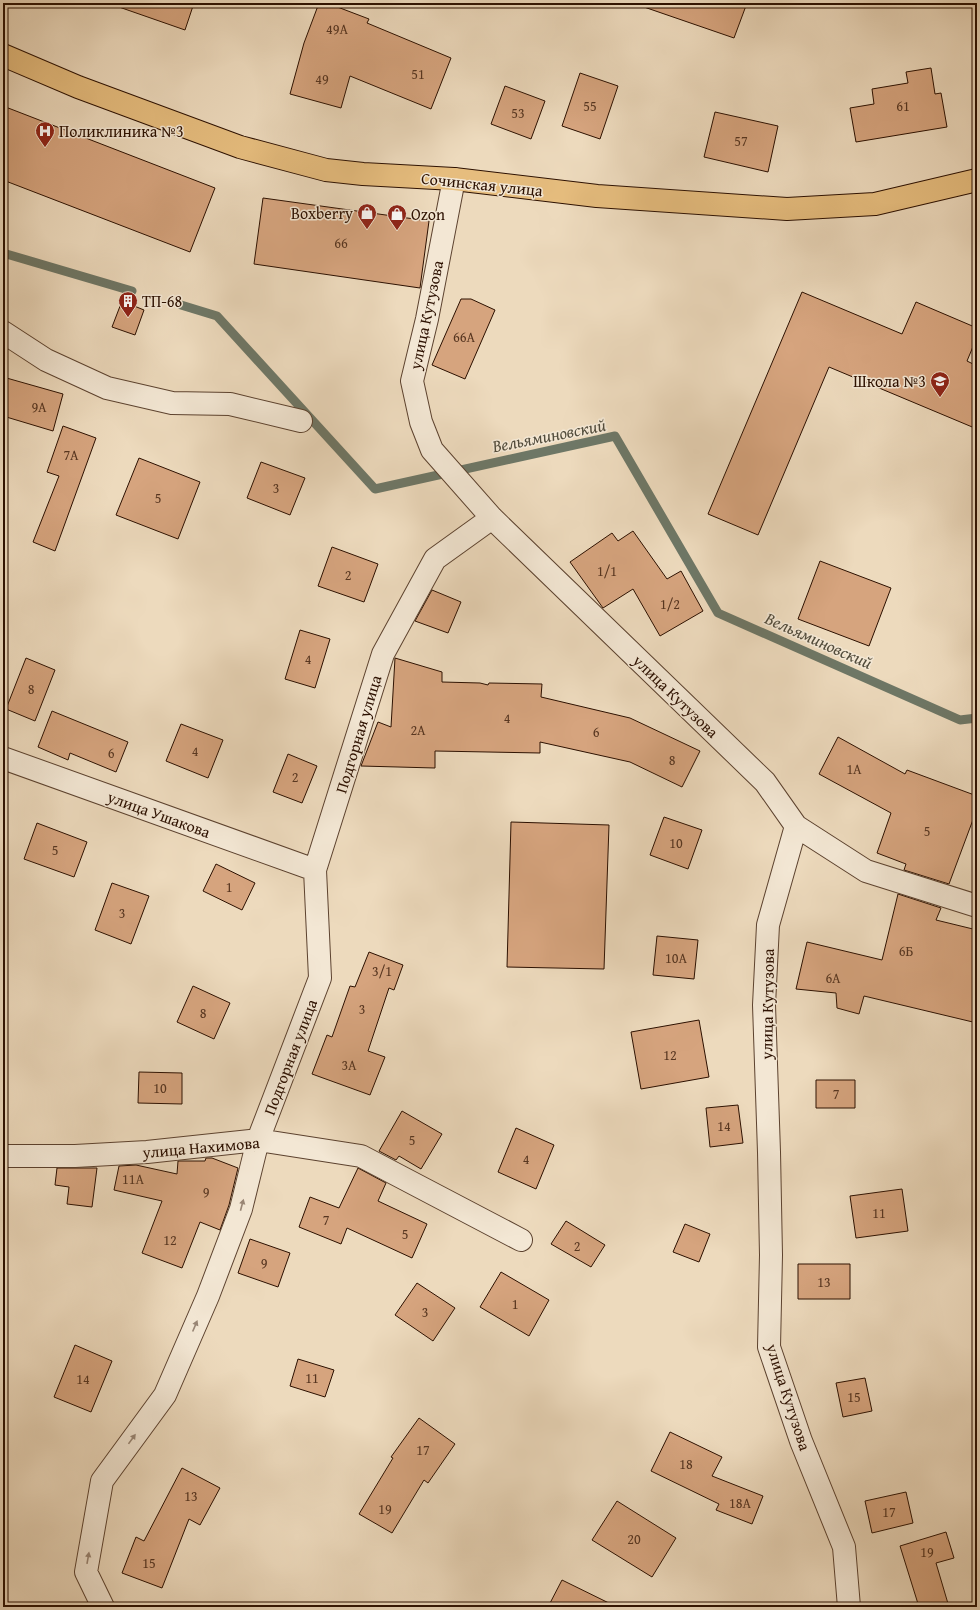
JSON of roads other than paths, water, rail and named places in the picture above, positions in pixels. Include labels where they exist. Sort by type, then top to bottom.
[{"type":"highway","name":"Сочинская улица","points":[[3,56],[78,87],[240,147],[326,170],[364,174],[454,179],[597,196],[787,209],[875,204],[977,180]]},
{"type":"street","name":"улица Кутузова","points":[[454,179],[427,319],[412,381],[421,422],[432,450],[492,518],[765,782],[796,826],[768,925],[764,997],[770,1200],[769,1347],[801,1441],[844,1547],[849,1607]]},
{"type":"street","points":[[3,332],[46,360],[107,388],[172,403],[230,404],[301,421]]},
{"type":"street","name":"Подгорная улица","points":[[103,1607],[86,1572],[102,1480],[165,1394],[208,1296],[241,1209],[258,1140],[320,978],[315,870],[383,654],[435,559],[492,518]]},
{"type":"street","name":"улица Ушакова","points":[[3,758],[315,870]]},
{"type":"street","points":[[796,826],[866,871],[977,906]]},
{"type":"street","name":"улица Нахимова","points":[[3,1156],[75,1156],[147,1152],[258,1140],[360,1156],[522,1240]]},
{"type":"waterway","name":"Вельяминовский","points":[[3,253],[132,291]]},
{"type":"waterway","name":"Вельяминовский","points":[[181,305],[217,316],[375,489],[615,436],[718,613],[960,720],[977,718]]},
{"type":"place","name":"Поликлиника №3","points":[[45,148]]},
{"type":"place","name":"Boxberry","points":[[367,230]]},
{"type":"place","name":"Ozon","points":[[397,231]]},
{"type":"place","name":"ТП-68","points":[[128,318]]},
{"type":"place","name":"Школа №3","points":[[940,398]]}]
